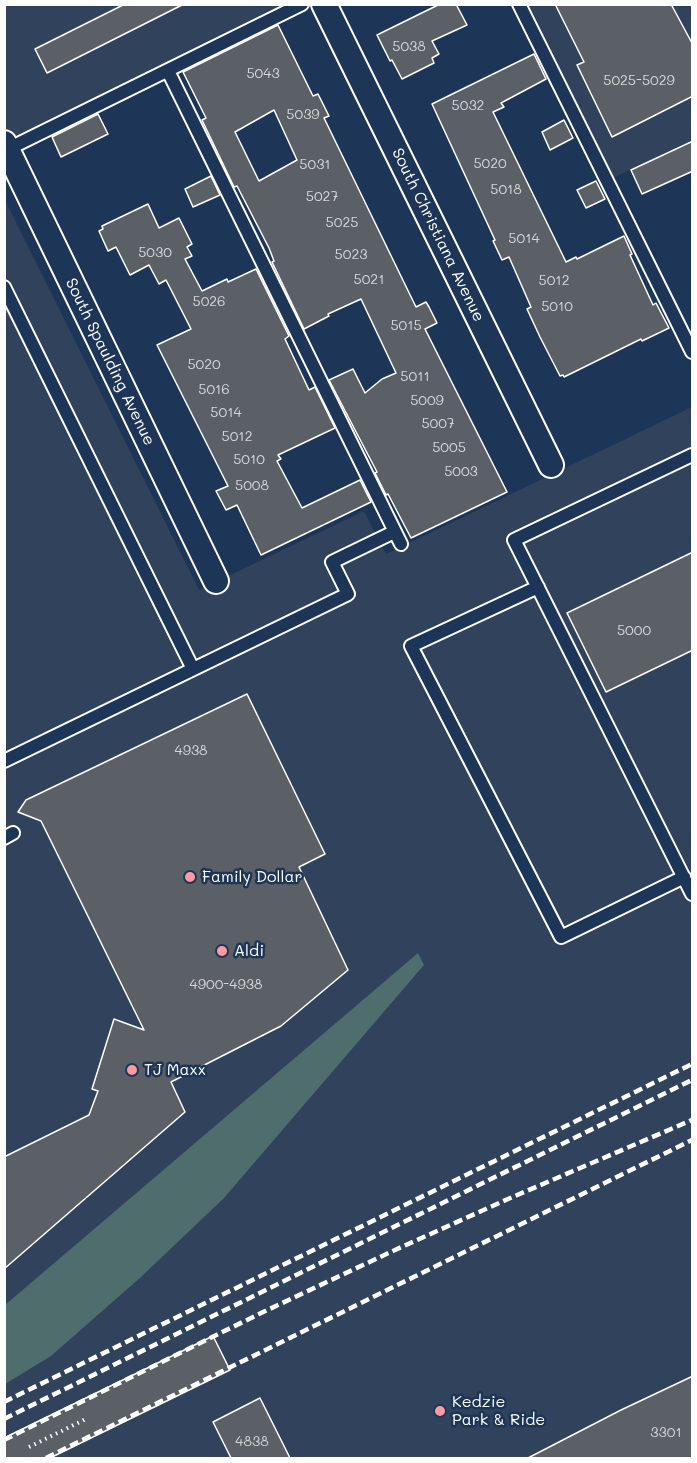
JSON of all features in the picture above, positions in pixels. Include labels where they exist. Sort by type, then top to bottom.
[{"type":"street","name":"South Christiana Avenue","points":[[324,4],[551,465]]},
{"type":"street","name":"South Spaulding Avenue","points":[[6,146],[216,581]]},
{"type":"lane","points":[[6,146],[302,4]]},
{"type":"lane","points":[[519,4],[693,352]]},
{"type":"lane","points":[[168,70],[400,544]]},
{"type":"lane","points":[[4,287],[193,669]]},
{"type":"lane","points":[[693,454],[514,540],[693,894]]},
{"type":"lane","points":[[4,761],[348,594],[332,562],[394,532]]},
{"type":"lane","points":[[538,587],[411,646],[561,937],[684,877]]},
{"type":"path","points":[[29,1447],[88,1418]]},
{"type":"shaded area","points":[[5,5],[302,5],[5,154]]},
{"type":"shaded area","points":[[519,5],[692,5],[692,140],[607,181]]},
{"type":"shaded area","points":[[4,198],[199,590],[364,511],[386,554],[692,407],[692,1458],[5,1458]]},
{"type":"green space","points":[[418,953],[424,965],[224,1198],[141,1277],[51,1356],[5,1384],[5,1305]]},
{"type":"building","points":[[125,4],[184,4],[47,73],[35,49]]},
{"type":"building","points":[[440,4],[456,4],[467,25],[432,41],[439,54],[432,58],[434,63],[402,79],[377,35]]},
{"type":"building","points":[[555,4],[671,4],[693,45],[693,96],[612,137],[577,65],[584,62]]},
{"type":"building","points":[[278,25],[313,96],[318,94],[329,116],[324,118],[416,307],[426,302],[437,323],[425,329],[507,492],[411,538],[388,494],[386,495],[375,473],[377,472],[329,380],[353,369],[365,393],[382,379],[396,373],[361,299],[328,314],[329,316],[304,329],[272,262],[274,261],[269,248],[237,186],[234,187],[202,120],[206,118],[183,72]],"holes":[[[274,110],[297,160],[259,181],[235,132]]]},
{"type":"building","points":[[534,54],[546,79],[501,103],[504,107],[493,112],[566,262],[624,236],[632,254],[630,255],[653,305],[656,303],[669,328],[642,341],[641,339],[564,377],[560,376],[527,309],[531,307],[509,257],[502,260],[493,241],[495,240],[432,104]]},
{"type":"building","points":[[98,114],[108,134],[61,157],[52,137]]},
{"type":"building","points":[[564,120],[573,138],[550,150],[542,132]]},
{"type":"building","points":[[693,141],[693,171],[642,194],[631,170]]},
{"type":"building","points":[[211,176],[220,195],[193,207],[185,189]]},
{"type":"building","points":[[596,181],[605,199],[586,208],[577,190]]},
{"type":"building","points":[[148,204],[159,228],[179,218],[192,244],[187,247],[192,256],[185,259],[202,291],[256,269],[289,336],[285,339],[309,390],[315,387],[335,428],[278,455],[281,459],[277,461],[302,508],[360,480],[371,502],[261,555],[237,505],[226,510],[216,491],[228,486],[157,345],[191,329],[166,280],[159,284],[149,265],[130,275],[116,247],[108,251],[99,231],[103,229],[102,226]]},
{"type":"building","points":[[693,552],[693,650],[606,692],[567,613]]},
{"type":"building","points":[[247,694],[325,854],[299,867],[348,970],[281,1026],[171,1082],[185,1112],[4,1269],[4,1157],[89,1115],[98,1091],[92,1089],[114,1019],[144,1030],[41,821],[18,812],[26,800]]},
{"type":"building","points":[[213,1336],[230,1370],[50,1458],[4,1458],[4,1438]]},
{"type":"building","points":[[693,1376],[693,1458],[528,1458],[621,1410]]},
{"type":"building","points":[[260,1398],[290,1458],[231,1458],[213,1422]]},
{"type":"railway","points":[[4,1402],[692,1064]]},
{"type":"railway","points":[[4,1419],[692,1080]]},
{"type":"railway","points":[[4,1440],[259,1314],[395,1250],[692,1120]]},
{"type":"railway","points":[[46,1458],[692,1140]]},
{"type":"place","name":"Family Dollar","points":[[190,877]]},
{"type":"place","name":"Aldi","points":[[222,951]]},
{"type":"place","name":"TJ Maxx","points":[[132,1070]]},
{"type":"place","name":"Kedzie Park & Ride","points":[[440,1411]]}]
